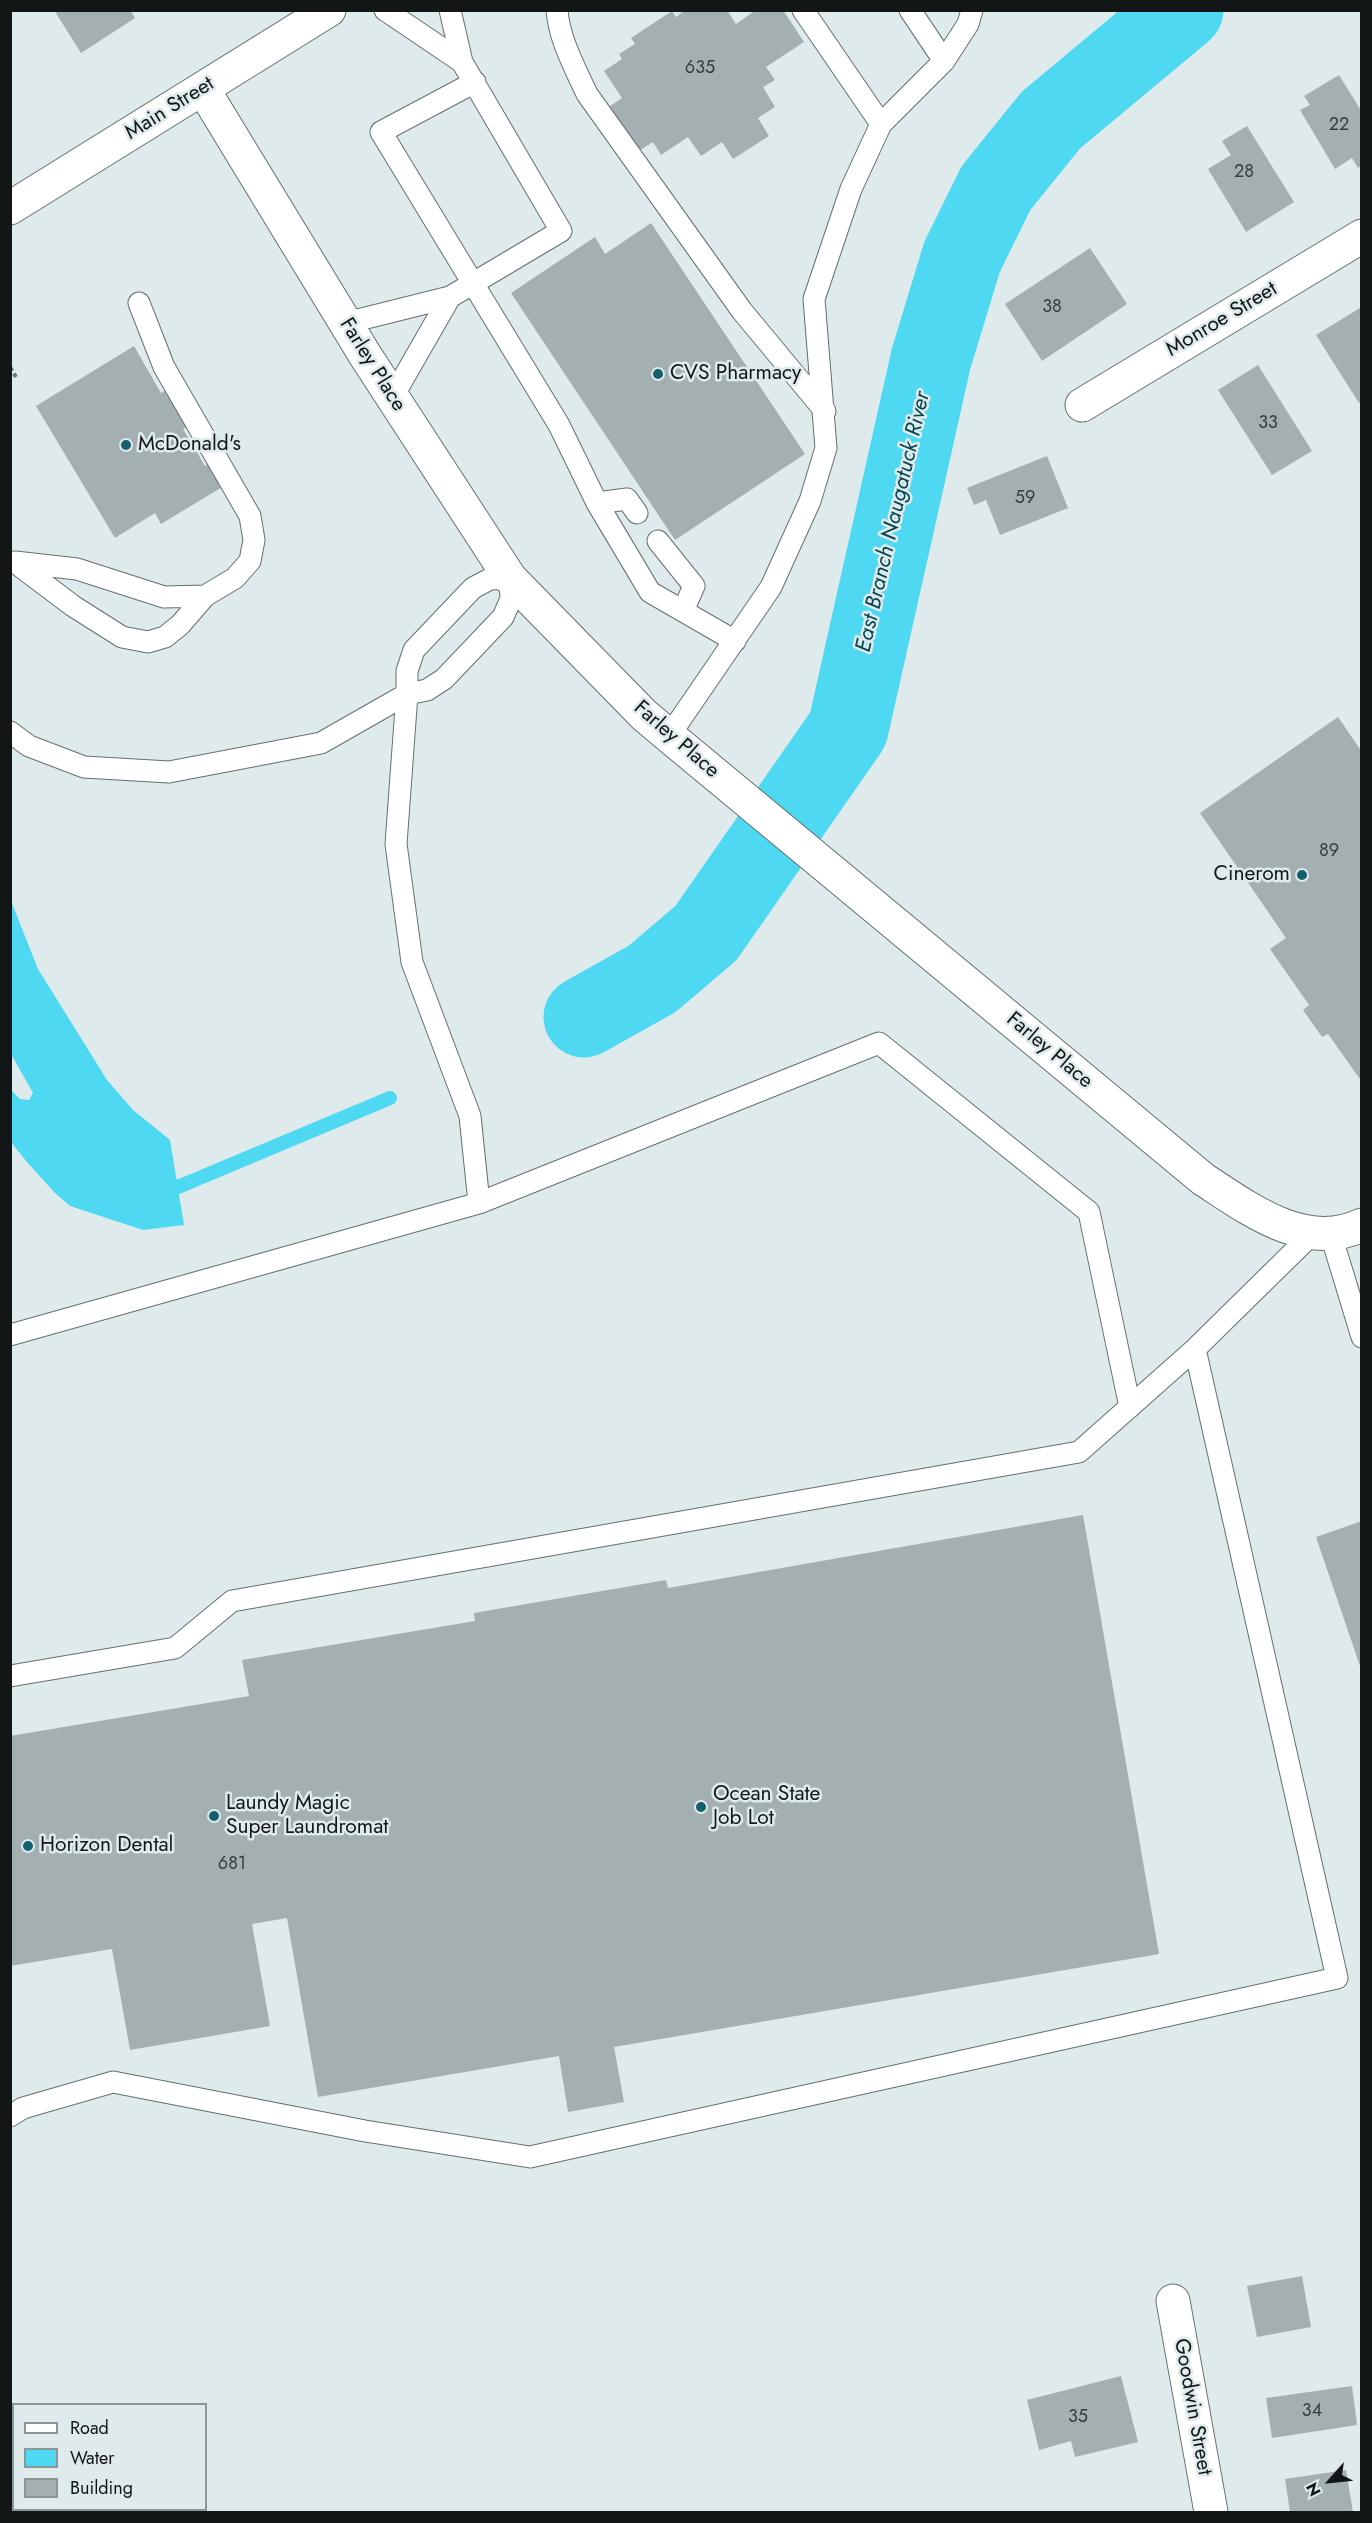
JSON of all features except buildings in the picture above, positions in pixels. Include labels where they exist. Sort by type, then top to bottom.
[{"type":"main road","name":"Main Street","points":[[10,207],[329,10]]},
{"type":"main road","name":"Farley Place","points":[[202,89],[392,398],[510,578],[644,715],[1203,1179],[1255,1212],[1285,1226],[1322,1234]]},
{"type":"main road","name":"Monroe Street","points":[[1082,405],[1362,236]]},
{"type":"main road","points":[[1322,1234],[1362,1226]]},
{"type":"main road","name":"Goodwin Street","points":[[1173,2301],[1211,2512]]},
{"type":"lane","points":[[385,10],[462,62]]},
{"type":"lane","points":[[346,323],[450,297],[561,231],[462,62],[450,10]]},
{"type":"lane","points":[[557,10],[570,56],[587,94],[742,311],[825,411]]},
{"type":"lane","points":[[803,10],[881,124]]},
{"type":"lane","points":[[910,10],[944,61]]},
{"type":"lane","points":[[669,736],[771,587],[810,501],[826,448],[825,411],[814,299],[851,189],[881,124],[944,61],[968,24],[972,10]]},
{"type":"lane","points":[[475,82],[381,132],[559,425],[597,502],[650,592],[735,641]]},
{"type":"lane","points":[[392,398],[450,297]]},
{"type":"lane","points":[[140,303],[164,368],[250,516],[254,540],[250,561],[235,578],[205,596],[180,625],[165,637],[148,642],[122,637],[112,631],[73,606],[15,562],[77,569],[164,597],[205,596]]},
{"type":"lane","points":[[597,502],[627,499],[637,513]]},
{"type":"lane","points":[[658,541],[694,586],[683,611]]},
{"type":"lane","points":[[10,732],[29,746],[84,767],[169,772],[321,743],[407,694],[427,690],[444,679],[503,617],[511,599],[510,578],[490,579],[473,588],[414,650],[407,671],[407,694],[396,844],[412,962],[470,1116],[478,1203]]},
{"type":"lane","points":[[10,1335],[478,1203],[879,1043],[1089,1212],[1130,1407]]},
{"type":"lane","points":[[10,1676],[175,1648],[232,1601],[1079,1452],[1322,1234],[1362,1337]]},
{"type":"lane","points":[[10,2116],[23,2108],[113,2082],[365,2131],[530,2157],[1337,1978],[1195,1349]]},
{"type":"path","points":[[10,367],[16,377]]},
{"type":"water","points":[[11,901],[38,969],[107,1080],[133,1110],[170,1140],[184,1225],[143,1230],[70,1206],[55,1193],[11,1142],[11,1090],[20,1099],[29,1100],[33,1093],[11,1054]]},
{"type":"waterway","name":"East Branch Naugatuck River","points":[[584,1017],[652,979],[706,933],[848,729],[931,359],[962,257],[996,188],[1051,120],[1183,10]]},
{"type":"waterway","name":"East Branch Naugatuck River","points":[[160,1181],[178,1187],[390,1098]]},
{"type":"place","name":"CVS Pharmacy","points":[[658,374]]},
{"type":"place","name":"McDonald's","points":[[126,445]]},
{"type":"place","name":"Cinerom","points":[[1302,875]]},
{"type":"place","name":"Ocean State Job Lot","points":[[701,1807]]},
{"type":"place","name":"Laundy Magic Super Laundromat","points":[[214,1816]]},
{"type":"place","name":"Horizon Dental","points":[[28,1846]]}]
